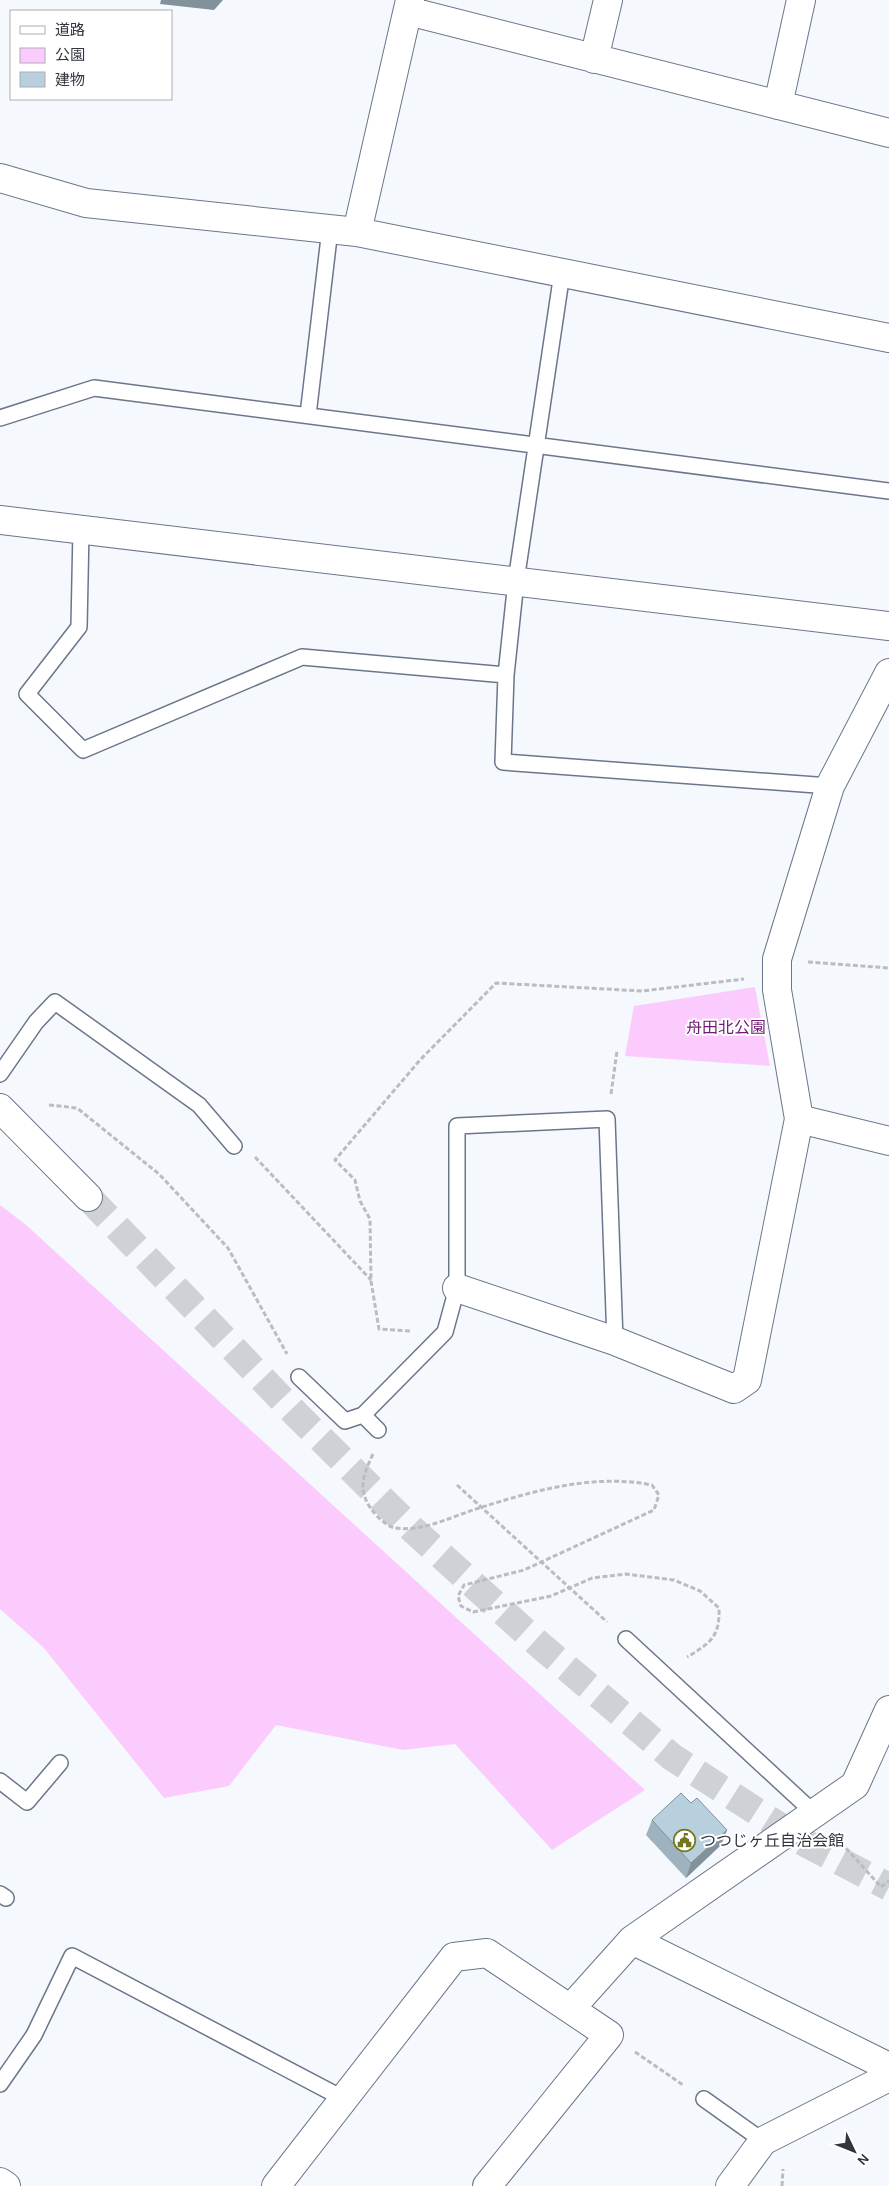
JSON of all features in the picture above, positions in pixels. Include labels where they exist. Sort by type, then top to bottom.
[{"type":"street","points":[[594,59],[608,0]]},
{"type":"street","points":[[778,105],[801,0]]},
{"type":"street","points":[[357,232],[409,6],[594,59],[889,133]]},
{"type":"street","points":[[0,178],[86,203],[357,232],[889,338]]},
{"type":"street","points":[[0,520],[889,626]]},
{"type":"street","points":[[457,1288],[615,1341],[734,1389],[747,1380],[798,1119],[776,990],[777,967],[830,786],[889,673]]},
{"type":"street","points":[[0,1108],[88,1197]]},
{"type":"street","points":[[798,1119],[889,1141]]},
{"type":"street","points":[[571,2008],[632,1940],[854,1785],[889,1710]]},
{"type":"street","points":[[632,1940],[889,2067]]},
{"type":"street","points":[[276,2186],[454,1957],[487,1953],[609,2035],[487,2186]]},
{"type":"street","points":[[730,2186],[763,2141],[889,2077]]},
{"type":"street","points":[[0,2182],[6,2186]]},
{"type":"lane","points":[[308,415],[330,229]]},
{"type":"lane","points":[[562,273],[516,581],[506,676],[503,762],[830,786]]},
{"type":"lane","points":[[0,418],[94,388],[889,491]]},
{"type":"lane","points":[[82,530],[79,627],[27,694],[83,750],[302,657],[506,676]]},
{"type":"lane","points":[[0,1074],[36,1022],[55,1002],[199,1105],[234,1146]]},
{"type":"lane","points":[[299,1377],[345,1421],[363,1415],[445,1332],[457,1288],[457,1126],[607,1120],[615,1341]]},
{"type":"lane","points":[[363,1415],[378,1430]]},
{"type":"lane","points":[[626,1639],[813,1812]]},
{"type":"lane","points":[[0,1781],[27,1802],[60,1763]]},
{"type":"lane","points":[[0,2084],[34,2035],[72,1956],[344,2099]]},
{"type":"lane","points":[[704,2099],[763,2141]]},
{"type":"path","points":[[445,1332],[379,1330],[371,1281],[370,1220],[360,1201],[355,1180],[335,1160],[420,1060],[496,983],[642,991],[777,967],[889,968]]},
{"type":"path","points":[[607,1120],[617,1051]]},
{"type":"path","points":[[49,1105],[77,1108],[159,1174],[228,1248],[299,1377]]},
{"type":"path","points":[[234,1146],[256,1157],[371,1281]]},
{"type":"path","points":[[376,1449],[365,1469],[362,1489],[367,1505],[380,1520],[394,1528],[421,1527],[536,1490],[579,1484],[638,1482],[652,1485],[659,1495],[654,1510],[524,1570],[464,1585],[458,1596],[461,1606],[473,1612],[551,1596],[592,1578],[626,1574],[674,1580],[700,1591],[719,1608],[720,1625],[709,1644],[688,1657]]},
{"type":"path","points":[[457,1485],[480,1508],[626,1639]]},
{"type":"path","points":[[855,1858],[881,1887],[889,1882]]},
{"type":"path","points":[[642,2057],[674,2079]]},
{"type":"green space","name":"舟田北公園","points":[[755,987],[770,1066],[625,1056],[634,1006]]},
{"type":"green space","points":[[0,1205],[25,1224],[645,1790],[552,1850],[455,1744],[403,1750],[276,1725],[229,1786],[164,1798],[43,1647],[0,1609]]},
{"type":"building","points":[[681,1793],[691,1803],[697,1798],[727,1830],[691,1863],[652,1820]]},
{"type":"tunnel","points":[[88,1197],[296,1414],[411,1528],[541,1646],[672,1757],[807,1844],[889,1887]]},
{"type":"place","name":"つつじヶ丘自治会館","points":[[684,1840]]}]
